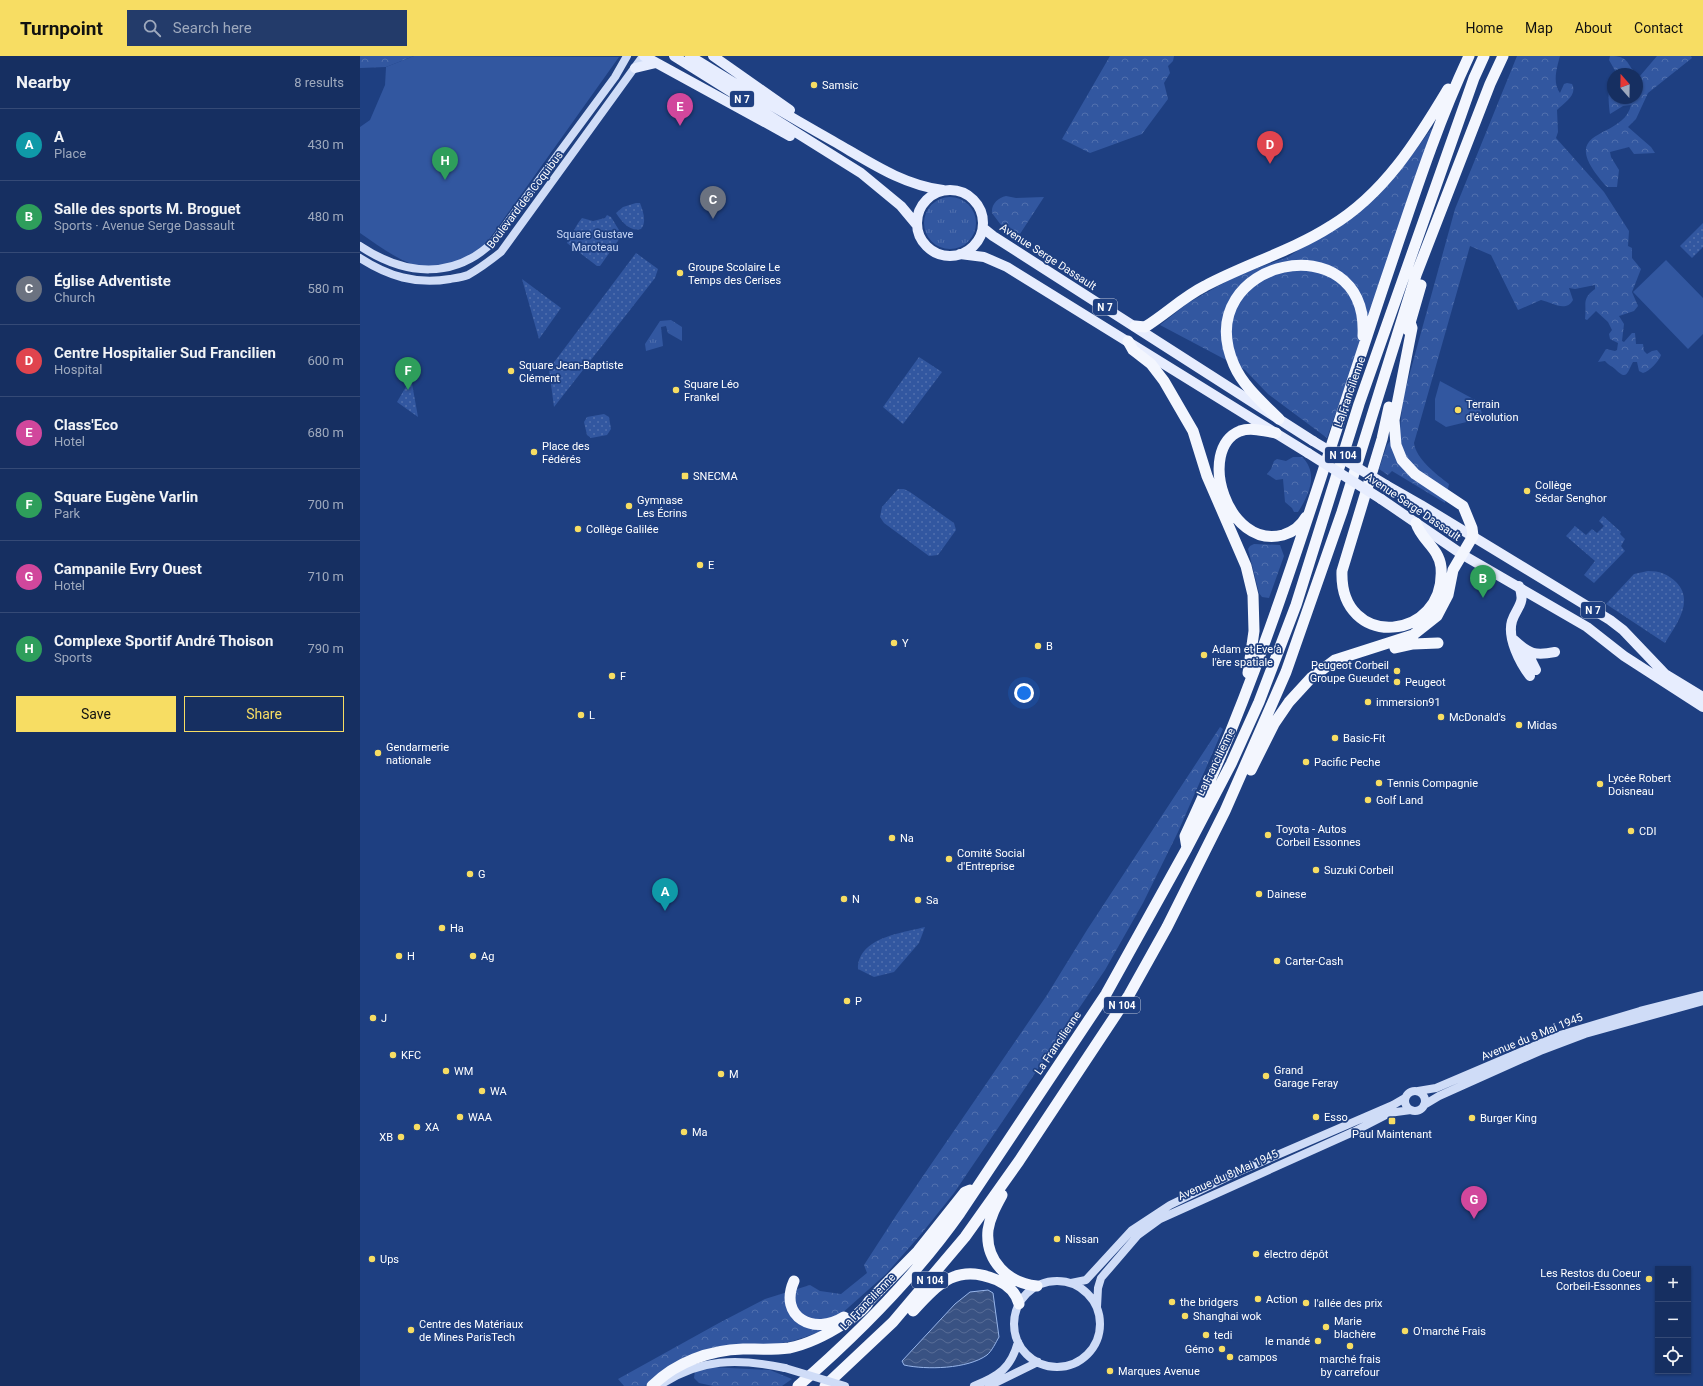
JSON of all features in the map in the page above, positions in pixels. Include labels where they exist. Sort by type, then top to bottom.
[{"type":"highway","points":[[1187,848],[1184,836],[1256,669],[1315,501],[1362,348],[1419,182],[1468,56]]},
{"type":"highway","points":[[1135,326],[1145,327],[1203,287],[1238,269],[1309,239],[1332,226],[1353,211],[1371,195],[1405,157],[1441,100],[1460,63],[1468,56]]},
{"type":"highway","name":"La Francilienne","points":[[798,1386],[867,1323],[912,1275],[952,1224],[1106,994],[1187,848],[1231,764],[1279,654],[1313,555],[1359,404],[1474,78],[1484,56]]},
{"type":"highway","name":"N 104","points":[[825,1386],[874,1341],[923,1289],[965,1237],[1019,1161],[1129,995],[1167,927],[1210,841],[1262,728],[1308,612],[1342,512],[1414,282],[1430,236],[1503,56]]},
{"type":"highway","points":[[1416,523],[1419,532],[1430,543],[1439,559],[1441,582],[1431,607],[1418,619],[1399,627],[1380,626],[1360,619],[1347,603],[1343,593],[1342,571],[1382,439],[1410,322],[1433,244],[1430,236]]},
{"type":"highway","points":[[1279,419],[1254,394],[1238,372],[1229,351],[1227,326],[1232,306],[1240,292],[1251,282],[1268,272],[1293,265],[1318,266],[1335,273],[1349,287],[1361,307],[1364,323],[1362,348]]},
{"type":"highway","points":[[1210,841],[1219,834],[1274,724],[1289,702],[1311,678],[1339,658],[1403,639],[1422,629],[1437,616],[1448,595],[1453,570],[1463,555],[1472,536],[1472,528],[1463,506],[1415,474],[1402,460],[1396,445],[1394,420],[1412,328],[1410,322]]},
{"type":"highway","points":[[1128,341],[1134,350],[1151,364],[1164,381],[1193,431],[1207,476],[1246,566],[1252,595],[1254,631],[1251,662],[1241,693],[1242,700]]},
{"type":"highway","points":[[1276,433],[1252,429],[1239,432],[1230,438],[1222,448],[1219,460],[1220,481],[1231,510],[1241,524],[1251,532],[1263,537],[1278,536],[1298,527],[1315,501]]},
{"type":"highway","points":[[1329,665],[1336,665],[1404,646],[1423,643],[1438,643]]},
{"type":"highway","points":[[1019,1161],[1018,1170],[1003,1193],[993,1213],[988,1231],[990,1246],[996,1261],[1006,1275],[1022,1284],[1037,1286]]},
{"type":"highway","points":[[652,1386],[672,1370],[696,1358],[720,1352],[742,1349],[789,1348],[814,1340],[851,1319],[867,1305],[869,1301],[933,1234],[965,1192],[975,1188]]},
{"type":"highway","points":[[831,1386],[879,1345],[938,1286],[953,1277],[970,1273],[979,1274],[994,1279],[1014,1291],[1019,1304]]},
{"type":"highway","points":[[794,1281],[789,1297],[791,1308],[798,1317],[812,1324],[833,1323],[869,1301]]},
{"type":"main road","name":"Boulevard des Coquibus","points":[[360,246],[371,253],[410,269],[437,269],[475,257],[494,241],[615,77],[627,56]]},
{"type":"main road","name":"Boulevard des Coquibus","points":[[360,258],[389,274],[406,279],[426,281],[467,275],[488,262],[501,252],[643,56]]},
{"type":"main road","points":[[643,56],[800,141],[810,142]]},
{"type":"main road","name":"N 7","points":[[674,56],[861,173],[901,206],[916,224]]},
{"type":"main road","name":"N 7","points":[[690,56],[800,124],[820,133],[898,177],[924,188],[943,190]]},
{"type":"main road","points":[[713,56],[811,124],[820,133]]},
{"type":"main road","points":[[635,68],[656,63]]},
{"type":"main road","points":[[943,190],[960,190],[976,201],[981,210],[983,228],[980,236],[974,245],[960,254],[944,256],[928,248],[918,234],[916,224],[917,214],[921,205],[934,193],[943,190]]},
{"type":"main road","name":"Avenue Serge Dassault","points":[[983,228],[993,236],[1313,441],[1610,620],[1623,630],[1665,674],[1703,697]]},
{"type":"main road","name":"Avenue Serge Dassault","points":[[960,254],[984,257],[1003,265],[1128,341],[1381,499],[1463,555],[1587,626],[1624,656],[1703,707]]},
{"type":"main road","points":[[1519,586],[1522,597],[1512,623],[1514,640],[1518,659],[1533,673],[1528,652]]},
{"type":"main road","points":[[1519,608],[1528,600],[1538,597]]},
{"type":"main road","points":[[1514,640],[1528,652],[1538,654],[1555,652]]},
{"type":"main road","name":"Avenue du 8 Mai 1945","points":[[1703,995],[1582,1028],[1538,1044],[1436,1088],[1410,1092],[1405,1098],[1393,1105],[1198,1190],[1156,1213],[1132,1230],[1086,1280],[1071,1283],[1054,1281],[1037,1286],[1030,1291],[1019,1304],[1016,1311],[1014,1327],[1018,1342],[1023,1350],[1038,1362],[1047,1365],[1064,1366],[1073,1363],[1088,1353],[1099,1334],[1100,1320],[1097,1307],[1098,1288],[1101,1278],[1127,1245],[1151,1225],[1179,1209],[1331,1142],[1386,1115],[1411,1110],[1420,1110],[1424,1105],[1439,1096],[1563,1042],[1618,1024],[1703,1001]]},
{"type":"main road","points":[[1418,1091],[1424,1097],[1424,1105]]},
{"type":"main road","points":[[1405,1098],[1406,1106],[1411,1110]]},
{"type":"main road","points":[[1265,1160],[1269,1163],[1275,1162],[1331,1142]]},
{"type":"main road","points":[[1071,1283],[1086,1292],[1097,1307]]},
{"type":"main road","points":[[974,1386],[992,1377],[1010,1364],[1018,1342]]},
{"type":"main road","points":[[658,1386],[683,1373],[707,1364],[728,1361],[755,1362],[845,1386]]},
{"type":"main road","points":[[989,1386],[1038,1362]]},
{"type":"main road","points":[[667,1386],[688,1375],[712,1368],[757,1366],[784,1369],[831,1386]]},
{"type":"green space","points":[[360,56],[414,56],[386,67],[360,68]]},
{"type":"green space","points":[[414,56],[619,57],[483,248],[460,261],[439,267],[427,268],[403,260],[360,233],[360,127],[370,120],[385,85],[386,67]]},
{"type":"green space","points":[[1110,56],[1174,56],[1173,61],[1168,66],[1170,73],[1164,83],[1168,99],[1142,134],[1090,153],[1062,139]]},
{"type":"green space","points":[[1517,56],[1560,56],[1556,75],[1556,85],[1560,93],[1564,84],[1572,84],[1573,92],[1572,95],[1557,110],[1558,132],[1556,138],[1604,192],[1629,231],[1628,246],[1632,248],[1632,258],[1641,269],[1632,292],[1638,306],[1634,311],[1619,316],[1624,324],[1622,341],[1624,342],[1632,333],[1635,333],[1636,344],[1643,344],[1644,351],[1647,354],[1657,350],[1661,355],[1654,366],[1643,373],[1639,371],[1637,362],[1633,362],[1628,372],[1622,375],[1605,361],[1598,362],[1606,349],[1617,350],[1618,343],[1610,339],[1609,334],[1612,330],[1608,322],[1596,311],[1587,320],[1585,319],[1586,299],[1595,289],[1595,285],[1575,289],[1569,288],[1573,300],[1566,306],[1558,306],[1541,300],[1518,310],[1491,255],[1470,246],[1414,443],[1418,455],[1433,471],[1449,484],[1445,503],[1392,471],[1388,475],[1379,469],[1387,445],[1400,429],[1403,398],[1455,209]]},
{"type":"green space","points":[[1610,56],[1621,57],[1631,68],[1614,68],[1609,60]]},
{"type":"green space","points":[[1657,56],[1691,56],[1692,58],[1648,93],[1643,104],[1643,72]]},
{"type":"green space","points":[[1609,104],[1643,104],[1636,119],[1628,127],[1651,147],[1655,153],[1634,154],[1629,147],[1610,152],[1611,157],[1619,170],[1617,187],[1607,187],[1592,167],[1586,153],[1588,144],[1595,137],[1616,125],[1625,117],[1631,105],[1623,106],[1610,114]]},
{"type":"green space","points":[[1431,129],[1434,131],[1327,438],[1268,394],[1245,370],[1160,325],[1188,303],[1236,276],[1288,257],[1376,198],[1397,175]]},
{"type":"green space","points":[[1006,196],[1016,198],[1044,197],[1018,237],[1001,225],[992,213],[996,202],[1000,198]]},
{"type":"green space","points":[[945,197],[955,197],[964,201],[972,209],[976,218],[976,228],[972,237],[964,245],[955,249],[945,249],[936,245],[928,237],[924,228],[924,218],[928,209],[936,201]]},
{"type":"green space","points":[[640,203],[644,220],[641,229],[637,230],[627,226],[616,213],[623,207]]},
{"type":"green space","name":"Square Gustave Maroteau","points":[[607,215],[611,217],[622,235],[600,266],[597,266],[567,243],[582,218],[593,221],[605,218]]},
{"type":"green space","points":[[1703,223],[1703,247],[1692,258],[1680,246]]},
{"type":"green space","points":[[636,253],[658,269],[655,278],[554,407],[549,369]]},
{"type":"green space","points":[[1666,260],[1703,298],[1703,334],[1688,349],[1633,292]]},
{"type":"green space","points":[[522,279],[561,308],[539,339]]},
{"type":"green space","points":[[671,320],[682,327],[682,341],[668,333],[666,326],[661,327],[663,346],[646,351],[645,344],[660,321]]},
{"type":"green space","points":[[919,357],[942,372],[903,424],[883,407]]},
{"type":"green space","points":[[411,378],[418,417],[397,402]]},
{"type":"green space","name":"Terrain d'évolution","points":[[1440,381],[1479,402],[1483,418],[1446,427],[1435,420],[1435,399]]},
{"type":"green space","points":[[604,414],[609,417],[611,429],[607,435],[591,438],[587,435],[584,422],[587,417]]},
{"type":"green space","points":[[1293,457],[1302,457],[1307,463],[1311,477],[1309,491],[1298,512],[1294,512],[1285,502],[1283,479],[1276,480],[1267,474],[1274,461],[1277,459],[1286,461]]},
{"type":"green space","points":[[898,489],[904,489],[910,492],[954,523],[956,530],[938,555],[929,556],[884,523],[880,517],[882,507]]},
{"type":"green space","points":[[1603,516],[1621,532],[1620,534],[1625,539],[1621,546],[1625,551],[1594,583],[1584,575],[1595,561],[1566,536],[1575,526],[1586,535],[1592,529],[1597,533],[1604,526],[1599,521]]},
{"type":"green space","points":[[1254,544],[1280,545],[1284,556],[1269,598],[1262,597],[1259,593],[1248,549]]},
{"type":"green space","points":[[1648,571],[1660,572],[1670,577],[1681,589],[1684,597],[1682,613],[1665,643],[1606,604],[1634,574]]},
{"type":"green space","points":[[1220,727],[1223,729],[1178,832],[1143,903],[1105,970],[954,1193],[922,1233],[886,1274],[822,1331],[793,1341],[776,1344],[723,1346],[697,1352],[672,1364],[645,1386],[624,1386],[618,1379],[765,1299],[810,1285],[820,1291],[841,1294],[867,1273],[864,1265],[897,1214],[1047,995],[1087,930]]},
{"type":"green space","points":[[925,927],[919,943],[894,972],[874,977],[858,969],[860,958],[865,950],[873,943],[894,934]]},
{"type":"green space","points":[[709,1367],[770,1370],[792,1379],[782,1386],[713,1386],[699,1383],[694,1378],[695,1371]]},
{"type":"water","points":[[988,1290],[993,1293],[999,1337],[987,1355],[979,1360],[958,1366],[924,1368],[904,1365],[902,1361],[955,1304],[970,1292]]},
{"type":"place","name":"Samsic","points":[[814,85]]},
{"type":"place","name":"Class'Eco","points":[[680,126]]},
{"type":"place","name":"Centre Hospitalier Sud Francilien","points":[[1270,164]]},
{"type":"place","name":"Complexe Sportif André Thoison","points":[[445,180]]},
{"type":"place","name":"Église Adventiste","points":[[713,219]]},
{"type":"place","name":"Groupe Scolaire Le Temps des Cerises","points":[[680,273]]},
{"type":"place","name":"Square Jean-Baptiste Clément","points":[[511,371]]},
{"type":"place","name":"Square Eugène Varlin","points":[[408,390]]},
{"type":"place","name":"Square Léo Frankel","points":[[676,390]]},
{"type":"place","name":"Terrain d'évolution","points":[[1458,410]]},
{"type":"place","name":"Place des Fédérés","points":[[534,452]]},
{"type":"place","name":"SNECMA","points":[[685,476]]},
{"type":"place","name":"Collège Sédar Senghor","points":[[1527,491]]},
{"type":"place","name":"Gymnase Les Écrins","points":[[629,506]]},
{"type":"place","name":"Collège Galilée","points":[[578,529]]},
{"type":"place","name":"E","points":[[700,565]]},
{"type":"place","name":"Salle des sports M. Broguet","points":[[1483,598]]},
{"type":"place","name":"Y","points":[[894,643]]},
{"type":"place","name":"B","points":[[1038,646]]},
{"type":"place","name":"Adam et Eve à l'ère spatiale","points":[[1204,655]]},
{"type":"place","name":"Peugeot Corbeil Groupe Gueudet","points":[[1397,671]]},
{"type":"place","name":"F","points":[[612,676]]},
{"type":"place","name":"Peugeot","points":[[1397,682]]},
{"type":"place","name":"immersion91","points":[[1368,702]]},
{"type":"place","name":"L","points":[[581,715]]},
{"type":"place","name":"McDonald's","points":[[1441,717]]},
{"type":"place","name":"Midas","points":[[1519,725]]},
{"type":"place","name":"Basic-Fit","points":[[1335,738]]},
{"type":"place","name":"Gendarmerie nationale","points":[[378,753]]},
{"type":"place","name":"Pacific Peche","points":[[1306,762]]},
{"type":"place","name":"Tennis Compagnie","points":[[1379,783]]},
{"type":"place","name":"Lycée Robert Doisneau","points":[[1600,784]]},
{"type":"place","name":"Golf Land","points":[[1368,800]]},
{"type":"place","name":"CDI","points":[[1631,831]]},
{"type":"place","name":"Toyota - Autos Corbeil Essonnes","points":[[1268,835]]},
{"type":"place","name":"Na","points":[[892,838]]},
{"type":"place","name":"Comité Social d'Entreprise","points":[[949,859]]},
{"type":"place","name":"Suzuki Corbeil","points":[[1316,870]]},
{"type":"place","name":"G","points":[[470,874]]},
{"type":"place","name":"Dainese","points":[[1259,894]]},
{"type":"place","name":"N","points":[[844,899]]},
{"type":"place","name":"Sa","points":[[918,900]]},
{"type":"place","name":"A","points":[[665,911]]},
{"type":"place","name":"Ha","points":[[442,928]]},
{"type":"place","name":"H","points":[[399,956]]},
{"type":"place","name":"Ag","points":[[473,956]]},
{"type":"place","name":"Carter-Cash","points":[[1277,961]]},
{"type":"place","name":"P","points":[[847,1001]]},
{"type":"place","name":"J","points":[[373,1018]]},
{"type":"place","name":"KFC","points":[[393,1055]]},
{"type":"place","name":"WM","points":[[446,1071]]},
{"type":"place","name":"M","points":[[721,1074]]},
{"type":"place","name":"Grand Garage Feray","points":[[1266,1076]]},
{"type":"place","name":"WA","points":[[482,1091]]},
{"type":"place","name":"WAA","points":[[460,1117]]},
{"type":"place","name":"Esso","points":[[1316,1117]]},
{"type":"place","name":"Burger King","points":[[1472,1118]]},
{"type":"place","name":"Paul Maintenant","points":[[1392,1121]]},
{"type":"place","name":"XA","points":[[417,1127]]},
{"type":"place","name":"Ma","points":[[684,1132]]},
{"type":"place","name":"XB","points":[[401,1137]]},
{"type":"place","name":"Campanile Evry Ouest","points":[[1474,1219]]},
{"type":"place","name":"Nissan","points":[[1057,1239]]},
{"type":"place","name":"électro dépôt","points":[[1256,1254]]},
{"type":"place","name":"Ups","points":[[372,1259]]},
{"type":"place","name":"Les Restos du Coeur Corbeil-Essonnes","points":[[1649,1279]]},
{"type":"place","name":"Action","points":[[1258,1299]]},
{"type":"place","name":"the bridgers","points":[[1172,1302]]},
{"type":"place","name":"l'allée des prix","points":[[1306,1303]]},
{"type":"place","name":"Shanghai wok","points":[[1185,1316]]},
{"type":"place","name":"Marie blachère","points":[[1326,1327]]},
{"type":"place","name":"Centre des Matériaux de Mines ParisTech","points":[[411,1330]]},
{"type":"place","name":"O'marché Frais","points":[[1405,1331]]},
{"type":"place","name":"tedi","points":[[1206,1335]]},
{"type":"place","name":"le mandé","points":[[1318,1341]]},
{"type":"place","name":"marché frais by carrefour","points":[[1350,1346]]},
{"type":"place","name":"Gémo","points":[[1222,1349]]},
{"type":"place","name":"campos","points":[[1230,1357]]},
{"type":"place","name":"Marques Avenue","points":[[1110,1371]]}]
